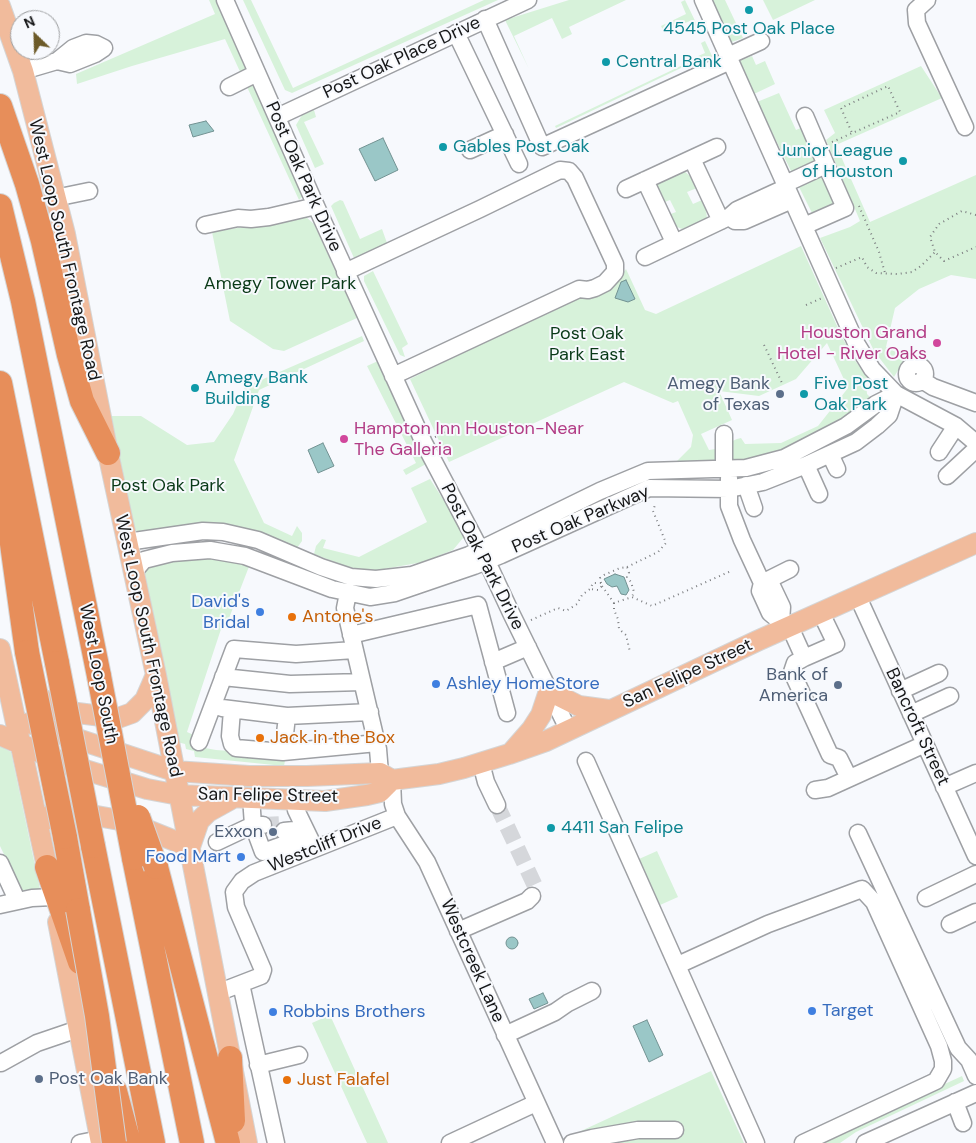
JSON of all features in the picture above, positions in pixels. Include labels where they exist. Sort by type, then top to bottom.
[{"type":"highway","points":[[0,106],[32,203],[82,401],[108,453]]},
{"type":"highway","name":"West Loop South","points":[[0,206],[23,301],[192,1143]]},
{"type":"highway","points":[[0,383],[153,1143]]},
{"type":"highway","points":[[7,416],[2,472],[27,652],[65,837],[97,1016],[105,1142]]},
{"type":"highway","points":[[113,748],[156,867],[228,1143]]},
{"type":"highway","points":[[47,867],[80,961],[129,1143]]},
{"type":"highway","points":[[230,1058],[234,1143]]},
{"type":"main road","name":"West Loop South Frontage Road","points":[[0,6],[22,72],[55,198],[83,321],[108,453],[156,675],[247,1143]]},
{"type":"main road","name":"San Felipe Street","points":[[7,714],[174,770],[250,776],[439,774],[481,763],[546,741],[785,626],[822,613],[976,543]]},
{"type":"main road","points":[[1,656],[53,710],[118,718],[132,713],[145,700],[156,675]]},
{"type":"main road","points":[[1,656],[7,714],[21,745],[78,1029],[105,1142]]},
{"type":"main road","points":[[509,754],[537,720],[549,691],[579,706],[610,710]]},
{"type":"main road","name":"San Felipe Street","points":[[0,735],[69,765],[107,778],[147,789],[179,795],[325,800],[380,792],[386,776]]},
{"type":"main road","points":[[39,828],[52,814],[63,810],[125,820],[190,847],[200,821],[208,812],[243,797]]},
{"type":"street","name":"Post Oak Park Drive","points":[[225,0],[345,272],[424,443],[484,555],[568,729]]},
{"type":"street","name":"Post Oak Place Drive","points":[[277,117],[528,0]]},
{"type":"street","points":[[703,0],[856,343],[872,369],[899,396],[956,426],[976,443]]},
{"type":"street","points":[[927,0],[916,10],[917,23],[965,127]]},
{"type":"street","points":[[485,19],[542,147],[761,41]]},
{"type":"street","points":[[456,33],[519,164]]},
{"type":"street","points":[[22,72],[57,62]]},
{"type":"street","points":[[229,86],[257,73]]},
{"type":"street","points":[[804,226],[845,208],[805,116]]},
{"type":"street","points":[[470,150],[505,134]]},
{"type":"street","points":[[626,189],[717,147]]},
{"type":"street","points":[[692,159],[725,219]]},
{"type":"street","points":[[645,257],[725,219],[737,210],[788,190],[826,166]]},
{"type":"street","points":[[345,272],[560,170],[569,170],[575,178],[615,264],[615,272],[605,283],[588,290],[579,288],[393,376]]},
{"type":"street","points":[[645,180],[674,242]]},
{"type":"street","points":[[55,198],[88,191]]},
{"type":"street","points":[[205,225],[238,218],[260,218],[316,206]]},
{"type":"street","points":[[899,396],[916,381],[976,403]]},
{"type":"street","name":"Post Oak Parkway","points":[[134,572],[144,560],[172,554],[210,550],[245,556],[332,589],[348,593],[370,596],[395,593],[649,488],[729,489],[763,482],[856,442],[888,415],[899,396]]},
{"type":"street","name":"Post Oak Parkway","points":[[127,542],[203,531],[223,532],[258,540],[320,568],[351,577],[376,579],[412,575],[484,555],[600,492],[648,471],[746,468],[784,458],[801,451],[846,426],[884,399],[899,396]]},
{"type":"street","points":[[939,452],[956,426]]},
{"type":"street","points":[[724,434],[729,506],[758,557],[782,608],[785,626],[804,658]]},
{"type":"street","points":[[953,471],[976,449]]},
{"type":"street","points":[[830,454],[836,470]]},
{"type":"street","points":[[806,465],[816,487]]},
{"type":"street","points":[[746,485],[754,508]]},
{"type":"street","points":[[297,576],[304,560]]},
{"type":"street","points":[[768,580],[790,569]]},
{"type":"street","name":"Westcreek Lane","points":[[348,593],[345,608],[377,743],[397,816],[427,862],[555,1143]]},
{"type":"street","name":"Bancroft Street","points":[[858,597],[944,787],[970,826],[976,856]]},
{"type":"street","points":[[199,742],[234,649],[296,654],[353,642],[478,605],[507,713]]},
{"type":"street","points":[[822,613],[836,644],[795,663],[792,672],[830,755],[839,758],[849,778]]},
{"type":"street","points":[[493,662],[528,647]]},
{"type":"street","points":[[223,677],[290,684],[362,682]]},
{"type":"street","points":[[906,702],[944,684],[906,702]]},
{"type":"street","points":[[212,707],[287,716],[370,712]]},
{"type":"street","points":[[232,710],[230,736],[232,744],[236,748],[283,752],[377,743]]},
{"type":"street","points":[[283,752],[287,716]]},
{"type":"street","points":[[815,790],[828,788],[924,744]]},
{"type":"street","points":[[586,761],[756,1143]]},
{"type":"street","points":[[481,763],[486,782],[497,805]]},
{"type":"street","points":[[944,787],[976,773]]},
{"type":"street","points":[[243,797],[259,829],[263,852],[308,834]]},
{"type":"street","points":[[294,799],[296,810],[308,834]]},
{"type":"street","name":"Westcliff Drive","points":[[241,984],[262,976],[264,970],[236,907],[234,892],[242,881],[308,834],[397,816]]},
{"type":"street","points":[[284,827],[308,834]]},
{"type":"street","points":[[216,842],[259,829]]},
{"type":"street","points":[[858,833],[958,1048],[969,1060],[976,1076]]},
{"type":"street","points":[[0,863],[17,900]]},
{"type":"street","points":[[926,898],[976,874]]},
{"type":"street","points":[[678,965],[768,924],[862,889],[874,902],[939,1046],[943,1061],[942,1068],[936,1081],[803,1143]]},
{"type":"street","points":[[458,931],[527,901],[532,896]]},
{"type":"street","points":[[0,905],[17,900],[53,897]]},
{"type":"street","points":[[950,924],[976,912]]},
{"type":"street","points":[[217,993],[241,984],[276,1143]]},
{"type":"street","points":[[505,1035],[554,1012],[592,991]]},
{"type":"street","points":[[1,1062],[37,1043],[78,1029]]},
{"type":"street","points":[[258,1066],[299,1055]]},
{"type":"street","points":[[865,1143],[976,1093]]},
{"type":"street","points":[[450,1143],[536,1102]]},
{"type":"street","points":[[955,1102],[963,1123]]},
{"type":"street","points":[[572,1143],[638,1130],[675,1130]]},
{"type":"street","points":[[80,1143],[105,1142]]},
{"type":"path","points":[[834,149],[831,142],[852,133],[900,112],[888,86],[841,108],[852,133]]},
{"type":"path","points":[[856,198],[879,252],[884,273]]},
{"type":"path","points":[[976,215],[962,211],[939,224],[930,237],[935,252],[944,261],[976,247]]},
{"type":"path","points":[[826,274],[862,257],[867,267],[876,273],[898,274],[912,272],[935,252]]},
{"type":"path","points":[[806,305],[833,292]]},
{"type":"path","points":[[764,345],[783,385]]},
{"type":"path","points":[[424,443],[451,429]]},
{"type":"path","points":[[630,652],[626,635],[619,629],[614,603],[602,585],[600,578],[658,552],[666,543],[653,511],[655,505]]},
{"type":"path","points":[[628,567],[629,573],[627,577],[632,582],[634,592],[632,597]]},
{"type":"path","points":[[614,603],[632,597],[652,606],[731,571]]},
{"type":"path","points":[[531,620],[558,608],[566,611],[577,604],[582,595],[590,589],[593,582],[602,585]]},
{"type":"path","points":[[590,589],[598,590],[602,585]]},
{"type":"green space","points":[[209,0],[216,0],[303,196],[299,200],[225,39],[77,84],[76,74],[215,14]]},
{"type":"green space","points":[[243,0],[251,0],[293,88],[484,0],[498,0],[292,93],[285,90]]},
{"type":"green space","points":[[569,0],[626,0],[569,27],[572,34],[562,39],[552,18],[514,36],[529,69],[505,20]]},
{"type":"green space","points":[[685,0],[699,29],[695,31],[690,21],[664,32],[661,26],[686,14],[681,2]]},
{"type":"green space","points":[[710,0],[725,0],[743,38],[729,43]]},
{"type":"green space","points":[[763,0],[815,0],[773,20]]},
{"type":"green space","points":[[705,41],[713,58],[709,61],[706,56],[556,128],[555,126],[705,53],[701,43]]},
{"type":"green space","points":[[752,56],[756,65],[765,61],[775,84],[754,94],[739,61]]},
{"type":"green space","points":[[921,66],[942,98],[836,145],[870,222],[976,175],[976,279],[951,275],[919,289],[895,308],[886,347],[906,357],[894,377],[874,351],[820,238],[850,227],[860,221],[826,140],[835,133],[824,110]]},
{"type":"green space","points":[[779,93],[796,130],[803,127],[820,164],[793,175],[757,102]]},
{"type":"green space","points":[[314,110],[316,117],[304,122],[324,164],[315,168],[296,125],[302,115]]},
{"type":"green space","points":[[683,170],[691,177],[697,188],[687,192],[693,204],[702,200],[706,209],[707,219],[682,229],[672,225],[668,215],[676,212],[670,200],[662,203],[655,184]]},
{"type":"green space","points":[[821,176],[836,207],[814,217],[799,187]]},
{"type":"green space","points":[[340,200],[343,201],[360,239],[382,229],[387,243],[354,258],[331,206]]},
{"type":"green space","name":"Amegy Tower Park","points":[[306,217],[314,224],[357,318],[284,351],[273,349],[230,321],[212,232]]},
{"type":"green space","name":"Post Oak Park East","points":[[801,246],[842,337],[854,359],[869,380],[866,383],[867,394],[870,397],[859,408],[839,422],[777,452],[744,460],[729,461],[728,443],[741,438],[745,444],[781,443],[818,426],[848,388],[827,343],[796,379],[759,396],[719,391],[732,420],[701,434],[709,450],[722,448],[715,461],[677,461],[691,447],[693,435],[678,401],[673,403],[624,382],[449,462],[410,379],[566,301],[603,291],[615,285],[626,269],[645,310],[656,314]]},
{"type":"green space","points":[[373,271],[408,344],[402,348],[405,357],[400,355],[364,281],[364,276]]},
{"type":"green space","name":"Post Oak Park","points":[[362,336],[364,341],[259,390],[234,460],[264,523],[292,536],[297,526],[302,533],[302,541],[297,548],[259,536],[132,537],[107,416],[141,416],[187,445],[214,442],[233,414],[245,387]]},
{"type":"green space","points":[[378,361],[426,464],[406,475],[403,470],[416,463],[367,366]]},
{"type":"green space","points":[[430,479],[461,527],[463,538],[453,550],[423,562],[373,571],[348,567],[314,554],[316,546],[322,539],[326,540],[323,548],[359,557],[427,522],[411,488]]},
{"type":"green space","points":[[192,556],[225,557],[250,564],[226,626],[222,626],[187,732],[196,736],[194,746],[216,750],[286,755],[284,766],[195,757],[194,751],[186,749],[185,744],[177,742],[144,576],[149,566]]},
{"type":"green space","points":[[0,746],[11,752],[40,889],[22,892],[0,846]]},
{"type":"green space","points":[[657,851],[678,897],[660,905],[639,859]]},
{"type":"green space","points":[[330,1015],[388,1143],[367,1143],[312,1023]]},
{"type":"green space","points":[[711,1071],[744,1143],[572,1143],[568,1137]]},
{"type":"green space","points":[[962,1076],[964,1081],[856,1132],[840,1143],[817,1143]]},
{"type":"water","points":[[206,121],[214,131],[193,137],[189,125]]},
{"type":"water","points":[[383,138],[398,170],[375,181],[359,149]]},
{"type":"water","points":[[626,280],[635,299],[628,302],[615,298],[621,282]]},
{"type":"water","points":[[323,443],[334,466],[318,473],[308,450]]},
{"type":"water","points":[[615,574],[624,577],[629,590],[626,595],[621,594],[617,586],[612,587],[607,584],[604,579]]},
{"type":"water","points":[[510,937],[514,937],[518,943],[514,949],[510,949],[506,945],[506,941]]},
{"type":"water","points":[[543,993],[548,1003],[534,1009],[529,999]]},
{"type":"water","points":[[647,1020],[663,1055],[649,1062],[633,1026]]},
{"type":"tunnel","points":[[497,805],[535,886],[532,896]]},
{"type":"tunnel","points":[[263,825],[284,824]]},
{"type":"place","name":"4545 Post Oak Place","points":[[749,10]]},
{"type":"place","name":"Central Bank","points":[[606,62]]},
{"type":"place","name":"Gables Post Oak","points":[[443,147]]},
{"type":"place","name":"Junior League of Houston","points":[[903,161]]},
{"type":"place","name":"Houston Grand Hotel - River Oaks","points":[[937,343]]},
{"type":"place","name":"Amegy Bank Building","points":[[195,388]]},
{"type":"place","name":"Amegy Bank of Texas","points":[[780,394]]},
{"type":"place","name":"Five Post Oak Park","points":[[804,394]]},
{"type":"place","name":"Hampton Inn Houston-Near The Galleria","points":[[344,439]]},
{"type":"place","name":"David's Bridal","points":[[260,612]]},
{"type":"place","name":"Antone's","points":[[292,617]]},
{"type":"place","name":"Ashley HomeStore","points":[[436,684]]},
{"type":"place","name":"Bank of America","points":[[838,685]]},
{"type":"place","name":"Jack in the Box","points":[[260,738]]},
{"type":"place","name":"4411 San Felipe","points":[[551,828]]},
{"type":"place","name":"Exxon","points":[[273,832]]},
{"type":"place","name":"Food Mart","points":[[241,857]]},
{"type":"place","name":"Target","points":[[812,1011]]},
{"type":"place","name":"Robbins Brothers","points":[[273,1012]]},
{"type":"place","name":"Post Oak Bank","points":[[39,1079]]},
{"type":"place","name":"Just Falafel","points":[[287,1080]]}]
